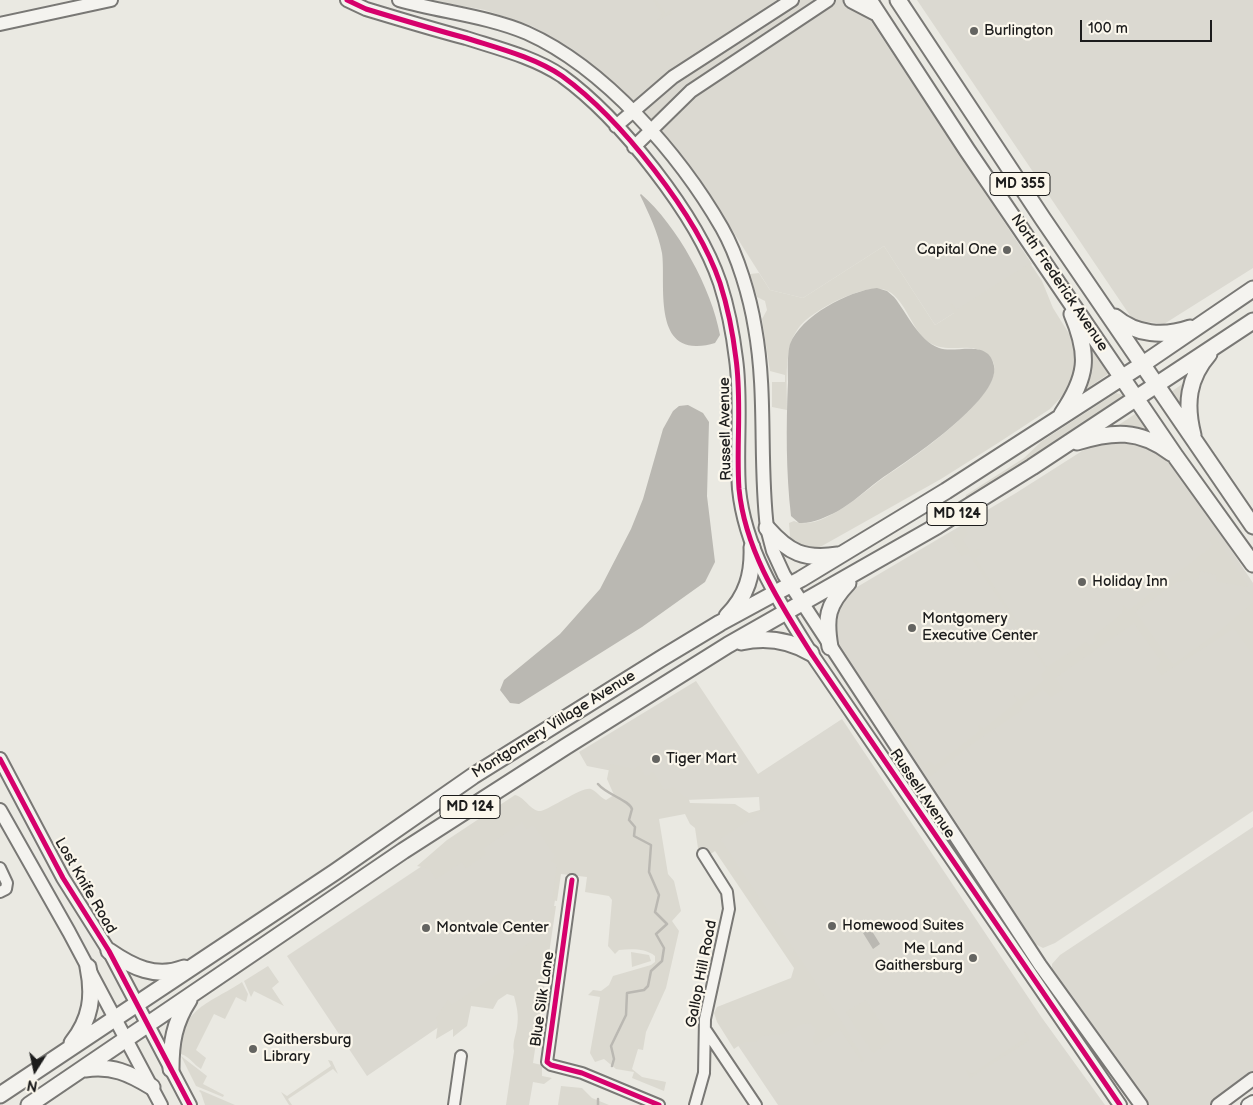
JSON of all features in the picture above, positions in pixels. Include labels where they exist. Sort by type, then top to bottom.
[{"type":"main road","points":[[852,0],[878,14]]},
{"type":"main road","name":"North Frederick Avenue","points":[[869,0],[1176,457],[1253,564]]},
{"type":"main road","name":"North Frederick Avenue","points":[[899,1],[1046,224],[1253,526]]},
{"type":"main road","points":[[1047,267],[1077,325],[1085,355],[1080,382],[1058,420]]},
{"type":"main road","name":"MD 124","points":[[1123,377],[1253,289]]},
{"type":"main road","points":[[1106,309],[1128,326],[1151,333],[1180,331],[1203,324]]},
{"type":"main road","name":"MD 124","points":[[1137,398],[1253,321]]},
{"type":"main road","points":[[1194,441],[1188,405],[1190,389],[1201,365],[1217,345]]},
{"type":"main road","name":"Montgomery Village Avenue","points":[[0,1095],[335,872],[466,781],[720,623],[845,554],[1123,377]]},
{"type":"main road","name":"Montgomery Village Avenue","points":[[29,1105],[402,852],[728,645],[864,570],[960,512],[1137,398]]},
{"type":"main road","points":[[1066,445],[1108,434],[1133,434],[1159,444],[1176,457]]},
{"type":"main road","points":[[946,491],[960,512]]},
{"type":"main road","points":[[767,528],[783,546],[799,554],[827,557],[845,554]]},
{"type":"main road","points":[[720,623],[734,610],[748,586],[753,561],[752,547]]},
{"type":"main road","points":[[830,647],[827,631],[828,613],[835,598],[864,570]]},
{"type":"main road","points":[[728,645],[756,640],[782,640],[798,645],[811,653]]},
{"type":"main road","points":[[109,952],[125,962],[154,972],[176,971],[195,964]]},
{"type":"main road","points":[[67,1050],[82,1031],[90,1012],[92,988],[88,967]]},
{"type":"main road","points":[[171,1070],[173,1030],[180,1013],[194,993]]},
{"type":"main road","points":[[81,1070],[100,1067],[118,1069],[152,1087]]},
{"type":"street","points":[[0,24],[111,0]]},
{"type":"street","name":"Russell Avenue","points":[[347,0],[366,9],[528,59],[561,76],[616,126],[690,221],[719,282],[731,323],[736,356],[739,488],[752,547],[786,614],[811,653],[1120,1105]]},
{"type":"street","name":"Russell Avenue","points":[[399,0],[505,26],[526,33],[550,45],[591,73],[633,111],[700,192],[723,230],[747,290],[756,329],[761,378],[767,528],[773,551],[790,585],[1040,965],[1141,1105]]},
{"type":"street","points":[[616,126],[673,77],[792,0]]},
{"type":"street","points":[[634,147],[690,91],[828,0]]},
{"type":"street","name":"Lost Knife Road","points":[[0,760],[64,878],[109,952],[190,1105]]},
{"type":"street","points":[[0,810],[116,1018],[161,1105]]},
{"type":"street","name":"Gallop Hill Road","points":[[695,1105],[704,1073],[704,1028],[729,909],[727,892],[703,854]]},
{"type":"street","points":[[0,868],[7,883],[6,888],[0,892]]},
{"type":"street","name":"Blue Silk Lane","points":[[572,880],[547,1060],[551,1065],[590,1076],[659,1105]]},
{"type":"street","points":[[704,1028],[756,1105]]},
{"type":"street","points":[[454,1105],[461,1056]]},
{"type":"street","points":[[1218,1105],[1253,1079]]},
{"type":"street","points":[[1248,1105],[1253,1102]]},
{"type":"shaded area","points":[[428,0],[857,0],[1032,264],[935,325],[884,246],[803,298],[770,290],[698,176],[646,113],[603,73],[572,49],[532,26],[485,10]]},
{"type":"shaded area","points":[[653,0],[656,0],[665,13],[671,10],[672,13],[657,21],[662,14]]},
{"type":"shaded area","points":[[917,0],[1253,0],[1253,268],[1164,324],[1133,320]]},
{"type":"shaded area","points":[[641,194],[654,207],[680,240],[701,278],[716,317],[720,335],[715,343],[697,346],[683,343],[674,336],[668,324],[664,310],[662,253],[656,230]]},
{"type":"shaded area","points":[[884,246],[935,325],[954,313],[950,305],[952,303],[956,310],[1030,263],[1042,281],[1053,308],[1073,340],[1076,365],[1074,377],[1067,391],[1050,409],[941,479],[813,551],[788,541],[790,536],[789,523],[794,521],[805,523],[817,521],[829,516],[842,509],[916,456],[958,421],[977,402],[990,383],[994,367],[987,354],[980,350],[942,347],[927,341],[921,336],[894,295],[879,289],[868,290],[841,298],[816,312],[800,326],[791,341],[788,354],[787,410],[772,407],[772,382],[785,382],[785,375],[770,371],[762,319],[767,310],[765,301],[757,297],[750,274],[759,273],[770,290],[803,298]]},
{"type":"shaded area","points":[[877,288],[887,291],[894,297],[919,333],[932,344],[939,348],[971,349],[986,352],[991,357],[994,366],[992,380],[982,396],[967,413],[928,446],[838,511],[824,518],[799,523],[791,516],[788,483],[787,416],[790,344],[804,324],[827,307],[853,294]]},
{"type":"shaded area","points":[[1089,345],[1108,374],[1081,393]]},
{"type":"shaded area","points":[[1185,382],[1183,410],[1171,392]]},
{"type":"shaded area","points":[[1116,393],[1123,395],[1122,399],[1003,478],[965,499],[966,495],[1024,458],[1042,441]]},
{"type":"shaded area","points":[[688,405],[703,413],[709,422],[707,496],[715,562],[705,582],[642,627],[524,701],[519,704],[510,703],[500,690],[504,680],[560,634],[600,589],[631,529],[643,499],[663,429],[673,411],[679,406]]},
{"type":"shaded area","points":[[1135,414],[1153,436],[1111,430]]},
{"type":"shaded area","points":[[1115,437],[1157,447],[1174,464],[1253,583],[1253,811],[1055,943],[1043,948],[1033,943],[833,640],[830,623],[845,595],[852,590],[1016,493],[1093,444]]},
{"type":"shaded area","points":[[965,528],[968,534],[962,539],[970,551],[979,549],[981,553],[975,558],[1047,667],[1086,642],[1089,646],[1097,640],[1094,636],[1122,614],[1123,605],[1128,611],[1213,546],[1210,539],[1214,536],[1249,587],[1217,582],[1216,575],[1200,571],[1198,579],[1176,582],[1135,612],[1173,665],[1220,631],[1253,603],[1253,654],[1234,628],[1162,675],[1156,667],[1162,662],[1134,623],[1055,678],[1063,689],[1051,697],[1043,689],[1020,707],[1022,710],[976,741],[930,776],[880,702],[885,699],[889,700],[885,705],[924,764],[930,761],[935,766],[980,731],[978,725],[984,729],[1017,702],[1014,695],[1020,700],[1045,680],[1041,675],[1047,670],[969,554],[962,556],[948,535]]},
{"type":"shaded area","points":[[696,681],[758,774],[842,719],[1042,1018],[1105,1105],[778,1105],[735,1041],[827,1007],[715,841],[760,811],[759,797],[661,801],[643,777],[587,766],[579,752]]},
{"type":"shaded area","points":[[610,764],[634,769],[639,766],[646,777],[653,772],[664,790],[674,787],[683,796],[688,797],[690,803],[735,804],[749,813],[767,808],[720,839],[843,1024],[864,1061],[862,1062],[840,1029],[816,1045],[813,1041],[816,1028],[810,1023],[802,1024],[783,1034],[762,1036],[756,1042],[744,1042],[734,1049],[717,1022],[714,1013],[717,1007],[791,978],[794,968],[715,851],[709,855],[699,855],[695,828],[690,824],[685,814],[659,819],[668,874],[674,881],[681,911],[672,921],[679,931],[666,988],[646,1032],[643,1050],[638,1049],[632,1069],[642,1077],[666,1082],[664,1091],[632,1078],[634,1072],[616,1069],[604,1059],[595,1062],[590,1053],[600,997],[588,995],[593,990],[601,991],[609,985],[613,976],[651,965],[655,962],[655,956],[642,950],[633,949],[619,950],[615,954],[608,946],[612,900],[609,896],[585,892],[587,877],[561,874],[557,901],[552,900],[557,864],[551,861],[556,857],[534,825],[527,829],[522,822],[482,849],[486,854],[466,868],[462,862],[436,879],[430,869],[417,866],[447,840],[515,795],[522,798],[537,811],[541,811],[587,789],[593,790],[606,800],[614,795],[607,779]]},
{"type":"shaded area","points":[[518,797],[561,860],[547,953],[367,1076],[287,956],[422,866]]},
{"type":"shaded area","points":[[1253,827],[1253,1074],[1211,1105],[1148,1105],[1052,973],[1052,964],[1060,955]]},
{"type":"shaded area","points":[[552,906],[556,906],[533,1063],[542,1065],[542,1076],[552,1078],[544,1084],[533,1082],[529,1105],[506,1105],[518,1023],[514,996],[507,994],[498,1000],[493,1009],[471,1006],[467,1026],[453,1037],[453,1029],[436,1039],[438,1023],[436,1018],[448,1000],[452,1005],[512,965],[509,957],[545,932]]},
{"type":"shaded area","points":[[870,928],[880,944],[873,949],[863,933]]},
{"type":"shaded area","points":[[631,952],[649,955],[651,961],[632,967]]},
{"type":"shaded area","points":[[268,966],[279,982],[272,988],[284,1006],[254,991],[251,997],[244,981]]},
{"type":"shaded area","points":[[242,982],[248,994],[246,1002],[236,997],[225,1019],[214,1014],[196,1050],[206,1058],[201,1069],[181,1054],[185,1026],[199,1009]]},
{"type":"shaded area","points":[[866,1000],[892,1040],[873,1053],[846,1012]]},
{"type":"shaded area","points":[[1024,1031],[1029,1037],[1028,1041],[970,1078],[966,1070],[972,1074],[1026,1038]]},
{"type":"shaded area","points":[[181,1056],[207,1076],[203,1084],[224,1095],[223,1097],[196,1086]]},
{"type":"shaded area","points":[[328,1060],[332,1061],[338,1074],[333,1069],[288,1099],[292,1105],[289,1105],[281,1092],[287,1096],[331,1066]]},
{"type":"shaded area","points":[[561,1086],[582,1088],[592,1098],[609,1105],[558,1105]]},
{"type":"shaded area","points":[[200,1090],[235,1105],[205,1105]]},
{"type":"waterway","points":[[598,784],[630,806],[632,809],[629,820],[635,827],[634,836],[651,845],[649,872],[659,895],[655,912],[667,924],[656,934],[664,948],[662,961],[651,971],[648,986],[644,990],[627,993],[626,1015],[611,1046],[614,1059],[612,1066]]},
{"type":"waterway","points":[[598,1099],[598,1105]]},
{"type":"cycle path","points":[[347,0],[366,9],[515,54],[551,69],[584,94],[608,116],[654,170],[675,199],[709,256],[720,283],[728,311],[738,375],[739,489],[748,533],[765,575],[811,653],[1120,1105]]},
{"type":"cycle path","points":[[0,759],[63,878],[109,951],[190,1105]]},
{"type":"cycle path","points":[[572,880],[547,1062],[551,1065],[582,1073],[659,1105]]},
{"type":"place","name":"Burlington","points":[[974,31]]},
{"type":"place","name":"Capital One","points":[[1007,250]]},
{"type":"place","name":"Holiday Inn","points":[[1082,582]]},
{"type":"place","name":"Montgomery Executive Center","points":[[912,628]]},
{"type":"place","name":"Tiger Mart","points":[[656,759]]},
{"type":"place","name":"Homewood Suites","points":[[832,926]]},
{"type":"place","name":"Montvale Center","points":[[426,928]]},
{"type":"place","name":"Me Land Gaithersburg","points":[[973,958]]},
{"type":"place","name":"Gaithersburg Library","points":[[253,1049]]}]
